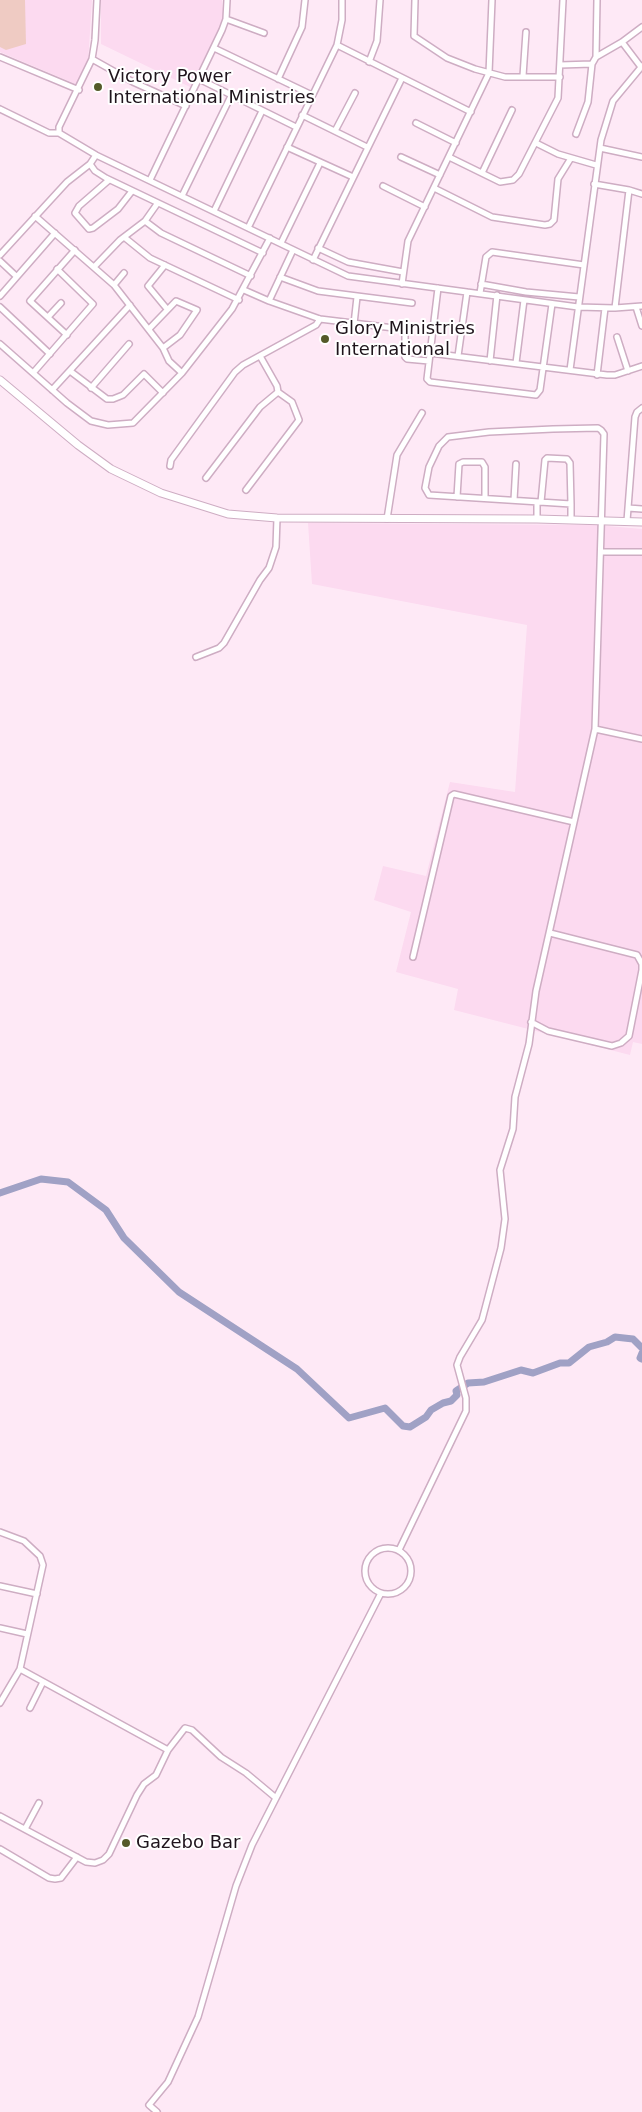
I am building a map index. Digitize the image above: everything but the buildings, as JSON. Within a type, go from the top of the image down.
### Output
[{"type":"main road","points":[[0,380],[78,445],[131,480],[161,493],[228,514],[278,518],[537,519],[642,522]]},
{"type":"street","points":[[59,133],[60,127],[92,59],[96,40],[96,0]]},
{"type":"street","points":[[150,180],[214,48],[226,19],[227,0]]},
{"type":"street","points":[[278,79],[302,28],[305,0]]},
{"type":"street","points":[[248,228],[337,45],[342,20],[342,0]]},
{"type":"street","points":[[369,62],[377,41],[380,0]]},
{"type":"street","points":[[415,0],[413,33],[416,39],[447,58],[489,73],[505,76],[560,77]]},
{"type":"street","points":[[402,284],[406,246],[489,73],[492,0]]},
{"type":"street","points":[[449,157],[500,182],[513,180],[519,174],[558,98],[562,0]]},
{"type":"street","points":[[576,134],[590,94],[592,64],[596,57],[597,0]]},
{"type":"street","points":[[226,19],[264,33]]},
{"type":"street","points":[[596,57],[622,42],[642,27]]},
{"type":"street","points":[[523,76],[526,32]]},
{"type":"street","points":[[570,370],[596,165],[605,124],[614,101],[641,67],[622,42]]},
{"type":"street","points":[[337,45],[471,112]]},
{"type":"street","points":[[214,48],[312,95]]},
{"type":"street","points":[[0,57],[79,90]]},
{"type":"street","points":[[92,59],[133,82],[186,106]]},
{"type":"street","points":[[560,65],[592,64]]},
{"type":"street","points":[[313,260],[366,147],[402,78]]},
{"type":"street","points":[[199,80],[296,127]]},
{"type":"street","points":[[335,131],[355,93]]},
{"type":"street","points":[[182,196],[231,96]]},
{"type":"street","points":[[0,109],[49,133],[59,133],[96,155],[348,276],[578,307],[639,307],[642,326]]},
{"type":"street","points":[[482,172],[512,110]]},
{"type":"street","points":[[214,211],[262,111]]},
{"type":"street","points":[[302,115],[366,147]]},
{"type":"street","points":[[416,123],[456,143]]},
{"type":"street","points":[[536,144],[571,158],[596,165]]},
{"type":"street","points":[[287,147],[352,177]]},
{"type":"street","points":[[600,148],[642,157]]},
{"type":"street","points":[[0,255],[67,182],[90,164],[96,155]]},
{"type":"street","points":[[401,157],[440,175]]},
{"type":"street","points":[[434,188],[492,217],[545,225],[550,224],[554,220],[558,179],[571,158]]},
{"type":"street","points":[[281,244],[320,163]]},
{"type":"street","points":[[90,164],[95,171],[109,180],[263,253]]},
{"type":"street","points":[[109,180],[79,206],[75,212],[89,229],[118,209],[132,191]]},
{"type":"street","points":[[594,184],[642,194]]},
{"type":"street","points":[[383,186],[425,207]]},
{"type":"street","points":[[615,308],[629,190]]},
{"type":"street","points":[[94,267],[124,237],[145,221],[157,204]]},
{"type":"street","points":[[35,216],[114,285],[150,329],[169,361],[182,372]]},
{"type":"street","points":[[145,221],[161,233],[251,276]]},
{"type":"street","points":[[0,296],[55,234]]},
{"type":"street","points":[[124,237],[144,254],[239,300]]},
{"type":"street","points":[[0,344],[52,390],[91,420],[108,425],[135,422],[182,372],[239,300],[270,238]]},
{"type":"street","points":[[318,248],[348,262],[404,272]]},
{"type":"street","points":[[67,335],[30,301],[30,298],[74,250]]},
{"type":"street","points":[[269,301],[293,250]]},
{"type":"street","points":[[480,293],[486,257],[492,252],[584,264]]},
{"type":"street","points":[[0,261],[16,276]]},
{"type":"street","points":[[165,265],[148,286],[167,309]]},
{"type":"street","points":[[33,373],[93,304],[57,269]]},
{"type":"street","points":[[114,285],[124,273]]},
{"type":"street","points":[[280,277],[318,291],[412,304]]},
{"type":"street","points":[[481,284],[526,292],[579,297]]},
{"type":"street","points":[[438,288],[427,379],[430,382],[534,395],[540,390],[552,304]]},
{"type":"street","points":[[244,290],[320,319],[402,329],[405,332],[405,357],[429,361]]},
{"type":"street","points":[[458,356],[467,292]]},
{"type":"street","points":[[490,360],[497,296]]},
{"type":"street","points":[[354,324],[357,297]]},
{"type":"street","points":[[516,363],[524,300]]},
{"type":"street","points":[[150,329],[176,301],[198,311],[180,334],[163,348]]},
{"type":"street","points":[[48,317],[61,303]]},
{"type":"street","points":[[52,390],[130,304]]},
{"type":"street","points":[[0,307],[50,354]]},
{"type":"street","points":[[597,375],[605,308]]},
{"type":"street","points":[[170,466],[171,460],[235,372],[243,365],[316,325],[320,319]]},
{"type":"street","points":[[617,337],[628,371]]},
{"type":"street","points":[[91,388],[129,344]]},
{"type":"street","points":[[430,353],[597,375],[615,375],[642,366]]},
{"type":"street","points":[[246,490],[299,420],[292,402],[278,392],[277,386],[260,356]]},
{"type":"street","points":[[70,371],[106,399],[113,399],[123,395],[144,374],[163,393]]},
{"type":"street","points":[[206,478],[260,407],[278,392]]},
{"type":"street","points":[[627,521],[635,417],[642,408]]},
{"type":"street","points":[[387,519],[397,455],[422,413]]},
{"type":"street","points":[[399,1550],[466,1411],[463,1383],[457,1366],[460,1357],[482,1320],[501,1248],[505,1219],[500,1170],[513,1129],[515,1096],[525,1062],[536,991],[595,729],[602,552],[600,520],[604,434],[598,428],[511,430],[448,437],[444,440],[428,467],[425,488],[426,492],[432,496],[571,504]]},
{"type":"street","points":[[537,519],[545,460],[547,458],[567,459],[570,463],[570,520]]},
{"type":"street","points":[[457,497],[459,464],[463,462],[482,462],[485,467],[485,498]]},
{"type":"street","points":[[514,500],[516,464]]},
{"type":"street","points":[[628,508],[642,509]]},
{"type":"street","points":[[196,657],[222,646],[269,568],[275,553],[278,518]]},
{"type":"street","points":[[602,552],[642,552]]},
{"type":"street","points":[[595,729],[642,739]]},
{"type":"street","points":[[413,957],[450,796],[454,794],[574,822]]},
{"type":"street","points":[[531,1022],[548,1031],[617,1046],[626,1040],[642,970],[642,964],[637,955],[550,933]]},
{"type":"street","points":[[0,1532],[24,1541],[42,1559],[43,1565],[20,1669],[0,1702]]},
{"type":"street","points":[[388,1547],[399,1550],[407,1557],[411,1566],[410,1577],[406,1586],[397,1592],[381,1593],[372,1588],[366,1579],[364,1569],[368,1558],[377,1550],[388,1547]]},
{"type":"street","points":[[0,1586],[37,1594]]},
{"type":"street","points":[[157,2112],[149,2105],[168,2082],[198,2017],[236,1886],[252,1845],[381,1593]]},
{"type":"street","points":[[0,1628],[27,1634]]},
{"type":"street","points":[[20,1669],[168,1750]]},
{"type":"street","points":[[30,1708],[43,1682]]},
{"type":"street","points":[[0,1816],[76,1857],[91,1863],[99,1862],[106,1858],[144,1784],[156,1775],[168,1750],[185,1728],[192,1730],[221,1757],[246,1773],[276,1798]]},
{"type":"street","points":[[25,1829],[39,1803]]},
{"type":"street","points":[[0,1849],[49,1878],[56,1879],[61,1878],[76,1857]]},
{"type":"shaded area","points":[[0,0],[92,0],[88,63],[78,85],[0,52]]},
{"type":"shaded area","points":[[0,0],[25,0],[26,44],[6,50],[0,47]]},
{"type":"shaded area","points":[[101,0],[222,0],[223,20],[190,87],[101,44]]},
{"type":"shaded area","points":[[308,523],[596,525],[642,529],[642,1044],[633,1042],[630,1055],[454,1010],[458,989],[396,972],[411,912],[374,900],[383,866],[426,876],[450,782],[515,792],[527,625],[312,584]]},
{"type":"waterway","points":[[0,1193],[41,1179],[68,1182],[106,1210],[124,1238],[179,1292],[297,1369],[349,1418],[385,1408],[403,1426],[410,1427],[426,1417],[431,1410],[451,1401],[457,1395],[456,1391],[468,1383],[484,1382],[521,1370],[533,1373],[560,1363],[569,1363],[589,1347],[607,1342],[615,1337],[633,1339],[642,1348]]},
{"type":"waterway","points":[[642,1353],[640,1358],[642,1359]]},
{"type":"place","name":"Victory Power International Ministries","points":[[98,87]]},
{"type":"place","name":"Glory Ministries International","points":[[325,339]]},
{"type":"place","name":"Gazebo Bar","points":[[126,1843]]}]
